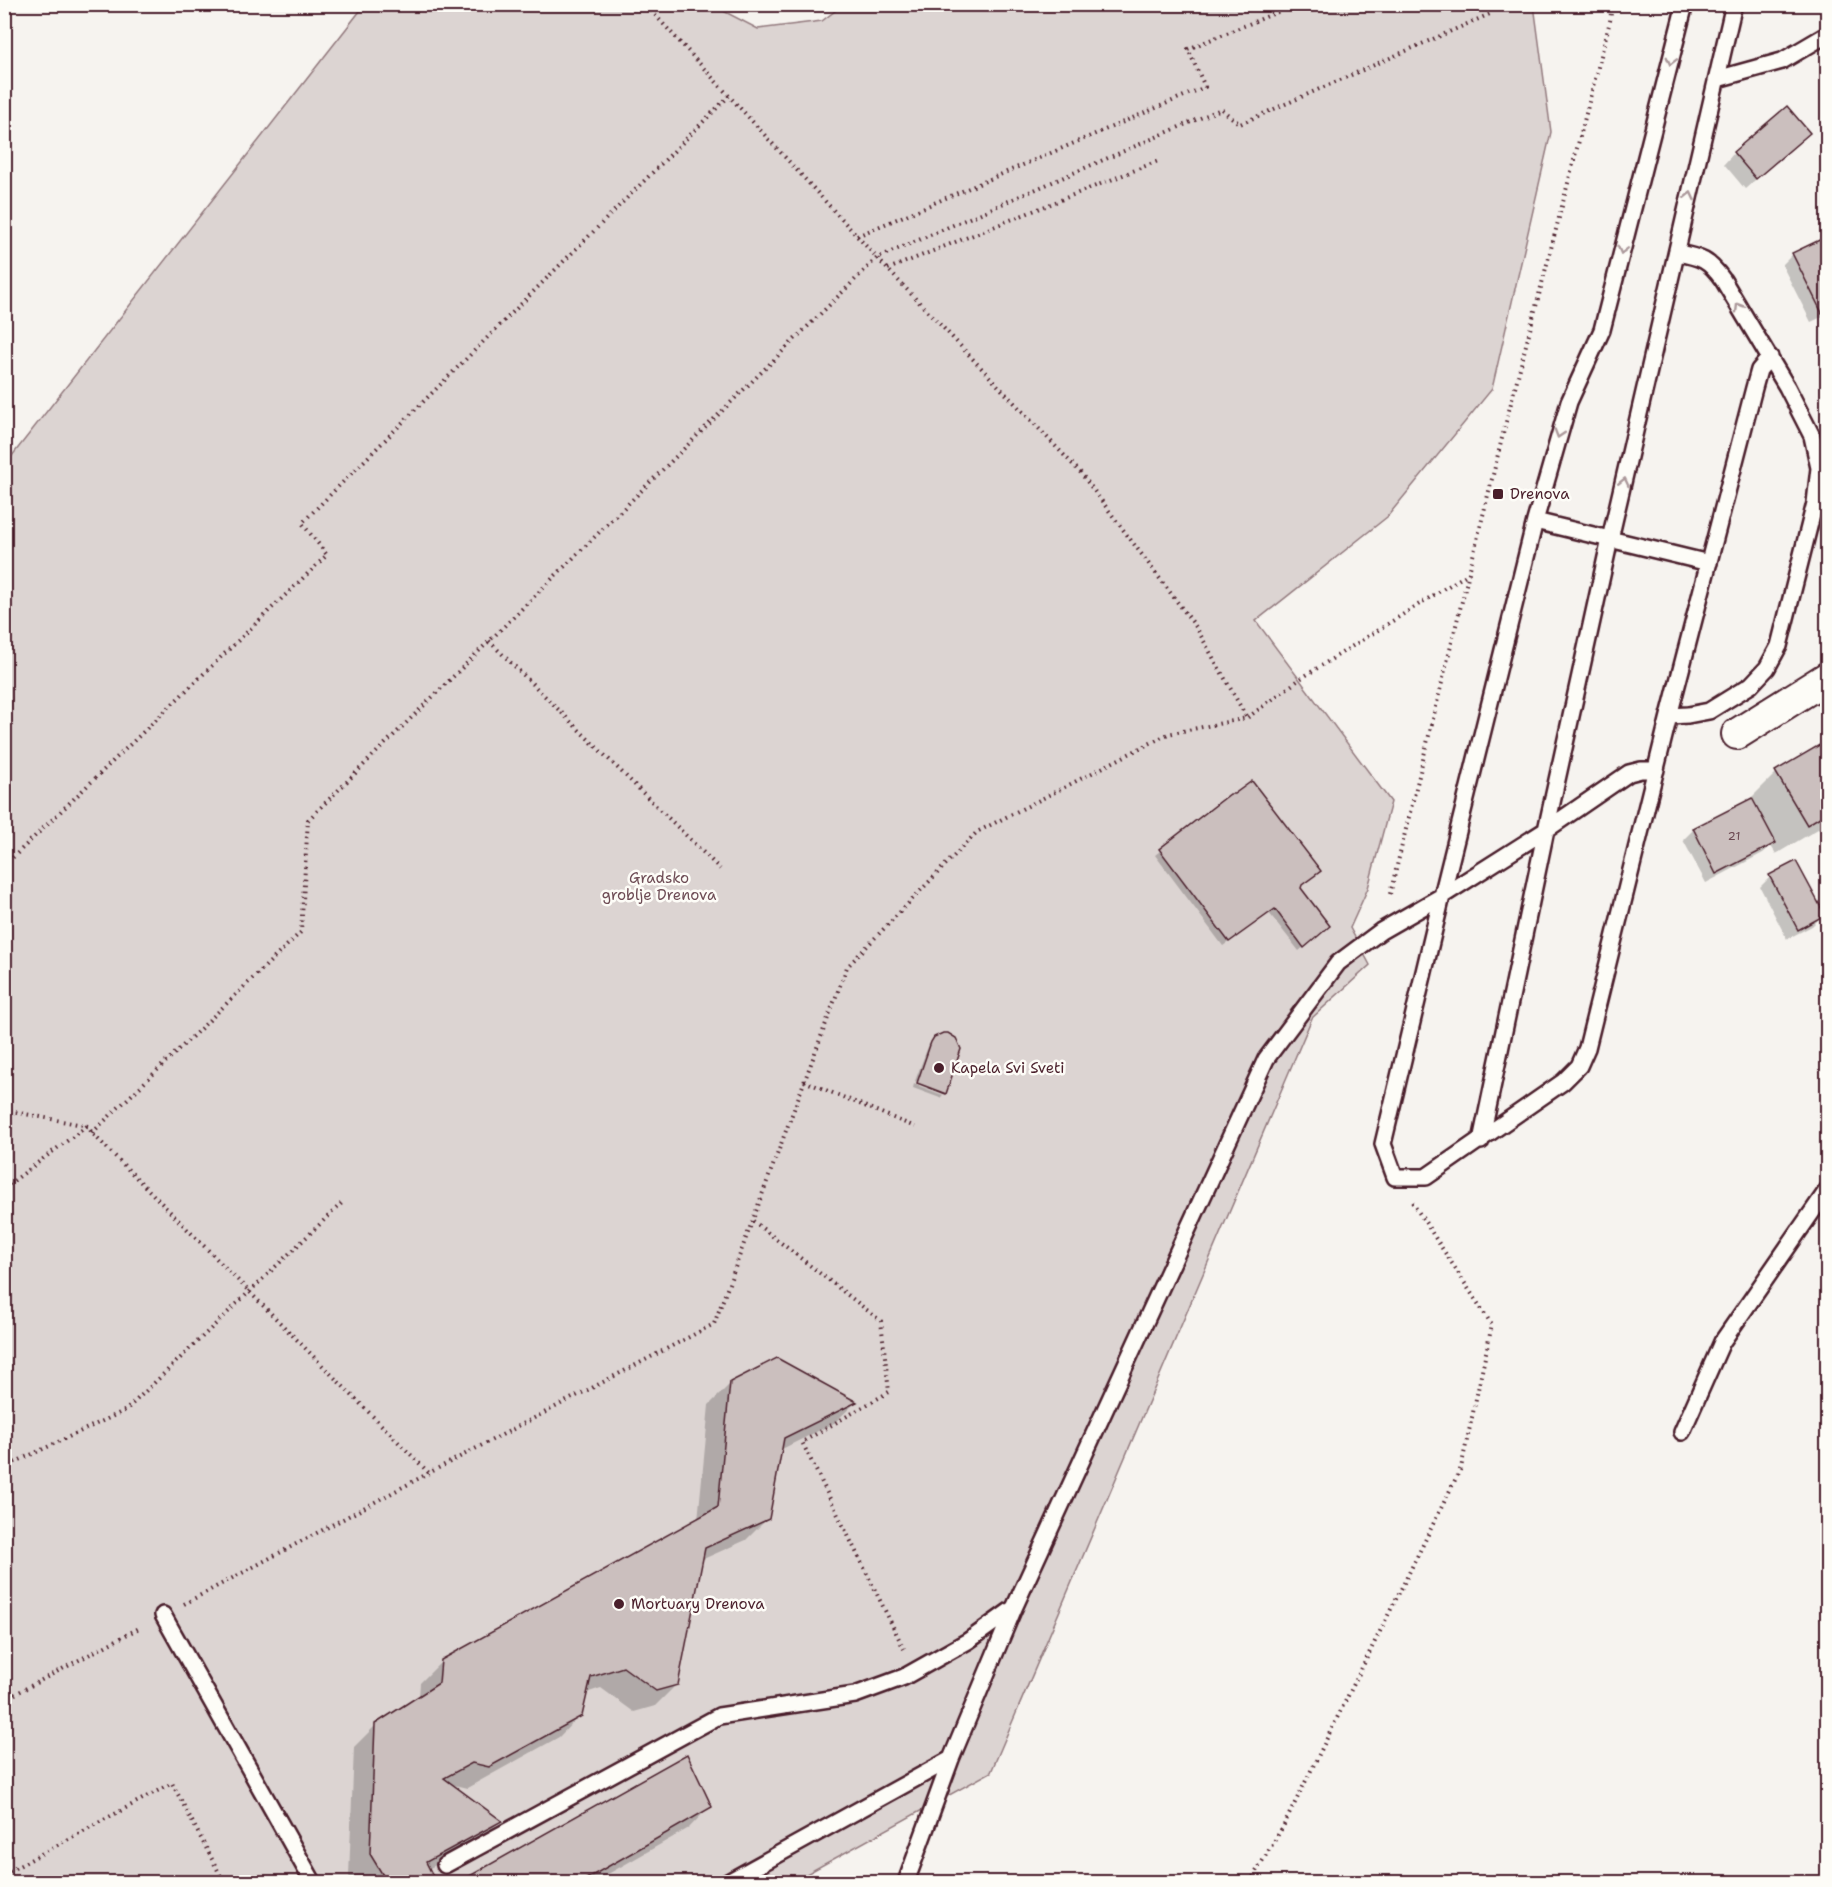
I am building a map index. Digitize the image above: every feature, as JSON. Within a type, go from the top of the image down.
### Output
[{"type":"street","points":[[1737,734],[1827,677]]},
{"type":"lane","points":[[1685,4],[1602,330],[1569,402],[1535,521],[1442,896],[1383,1144],[1395,1177],[1426,1177],[1563,1082],[1579,1066],[1587,1048],[1669,716],[1756,379],[1759,370],[1770,357]]},
{"type":"lane","points":[[1481,1141],[1610,539],[1734,4]]},
{"type":"lane","points":[[1717,79],[1782,61],[1827,34]]},
{"type":"lane","points":[[1669,716],[1709,711],[1751,685],[1767,668],[1779,646],[1815,503],[1819,468],[1812,436],[1787,387],[1713,266],[1698,256],[1677,253]]},
{"type":"lane","points":[[1535,521],[1709,563]]},
{"type":"lane","points":[[906,1882],[951,1759],[1014,1608],[1266,1059],[1338,963],[1381,931],[1442,896],[1546,830],[1629,773],[1656,770]]},
{"type":"lane","points":[[1682,1432],[1722,1342],[1827,1189]]},
{"type":"lane","points":[[445,1865],[719,1716],[855,1695],[915,1671],[968,1641],[1014,1608]]},
{"type":"lane","points":[[163,1615],[313,1882]]},
{"type":"lane","points":[[728,1882],[951,1759]]},
{"type":"path","points":[[857,236],[1205,87],[1188,49],[1297,4]]},
{"type":"path","points":[[1381,931],[1469,573],[1610,21],[1612,4]]},
{"type":"path","points":[[647,6],[877,258],[1080,472],[1196,627],[1247,718]]},
{"type":"path","points":[[92,1133],[301,932],[308,820],[877,258],[1221,109],[1240,124],[1490,14]]},
{"type":"path","points":[[4,866],[327,555],[302,523],[729,96]]},
{"type":"path","points":[[888,269],[1158,161]]},
{"type":"path","points":[[4,1700],[714,1324],[848,967],[977,832],[1168,734],[1247,718],[1300,679],[1469,573]]},
{"type":"path","points":[[489,641],[720,869]]},
{"type":"path","points":[[804,1082],[915,1126]]},
{"type":"path","points":[[4,1110],[88,1126],[92,1133],[429,1473]]},
{"type":"path","points":[[4,1188],[88,1126]]},
{"type":"path","points":[[1250,1882],[1285,1823],[1461,1468],[1489,1336],[1491,1324],[1395,1177]]},
{"type":"path","points":[[4,1464],[7,1466],[126,1410],[343,1202]]},
{"type":"path","points":[[752,1221],[881,1322],[890,1392],[802,1442],[915,1671]]},
{"type":"path","points":[[4,1874],[172,1783],[224,1882]]},
{"type":"green space","name":"Gradsko groblje Drenova","points":[[844,4],[1534,5],[1551,132],[1492,389],[1387,517],[1256,621],[1391,802],[1368,888],[1350,928],[1370,965],[1312,1018],[991,1772],[792,1882],[5,1882],[4,466],[360,11],[377,5],[712,5],[758,29],[822,21]]},
{"type":"building","points":[[1787,106],[1810,133],[1756,179],[1733,152]]},
{"type":"building","points":[[1828,236],[1828,310],[1822,313],[1792,253]]},
{"type":"building","points":[[1828,740],[1828,812],[1807,825],[1775,771]]},
{"type":"building","points":[[1252,781],[1321,871],[1301,888],[1330,926],[1304,948],[1275,909],[1229,942],[1159,849],[1230,794],[1234,794]]},
{"type":"building","points":[[1752,798],[1776,843],[1716,874],[1693,828]]},
{"type":"building","points":[[1796,861],[1825,915],[1798,930],[1769,875]]},
{"type":"building","name":"Kapela Svi Sveti","points":[[943,1033],[956,1038],[961,1049],[946,1094],[917,1083],[931,1042],[934,1037]]},
{"type":"building","name":"Mortuary Drenova","points":[[777,1358],[857,1402],[784,1438],[769,1519],[705,1548],[678,1685],[656,1691],[623,1667],[591,1677],[582,1716],[489,1767],[472,1763],[444,1778],[502,1821],[426,1862],[436,1882],[387,1882],[370,1854],[375,1724],[439,1683],[441,1660],[718,1507],[730,1382]]},
{"type":"building","points":[[687,1754],[712,1807],[581,1882],[459,1882]]},
{"type":"place","name":"Drenova","points":[[1498,494]]},
{"type":"place","name":"Kapela Svi Sveti","points":[[939,1068]]},
{"type":"place","name":"Mortuary Drenova","points":[[619,1604]]}]
